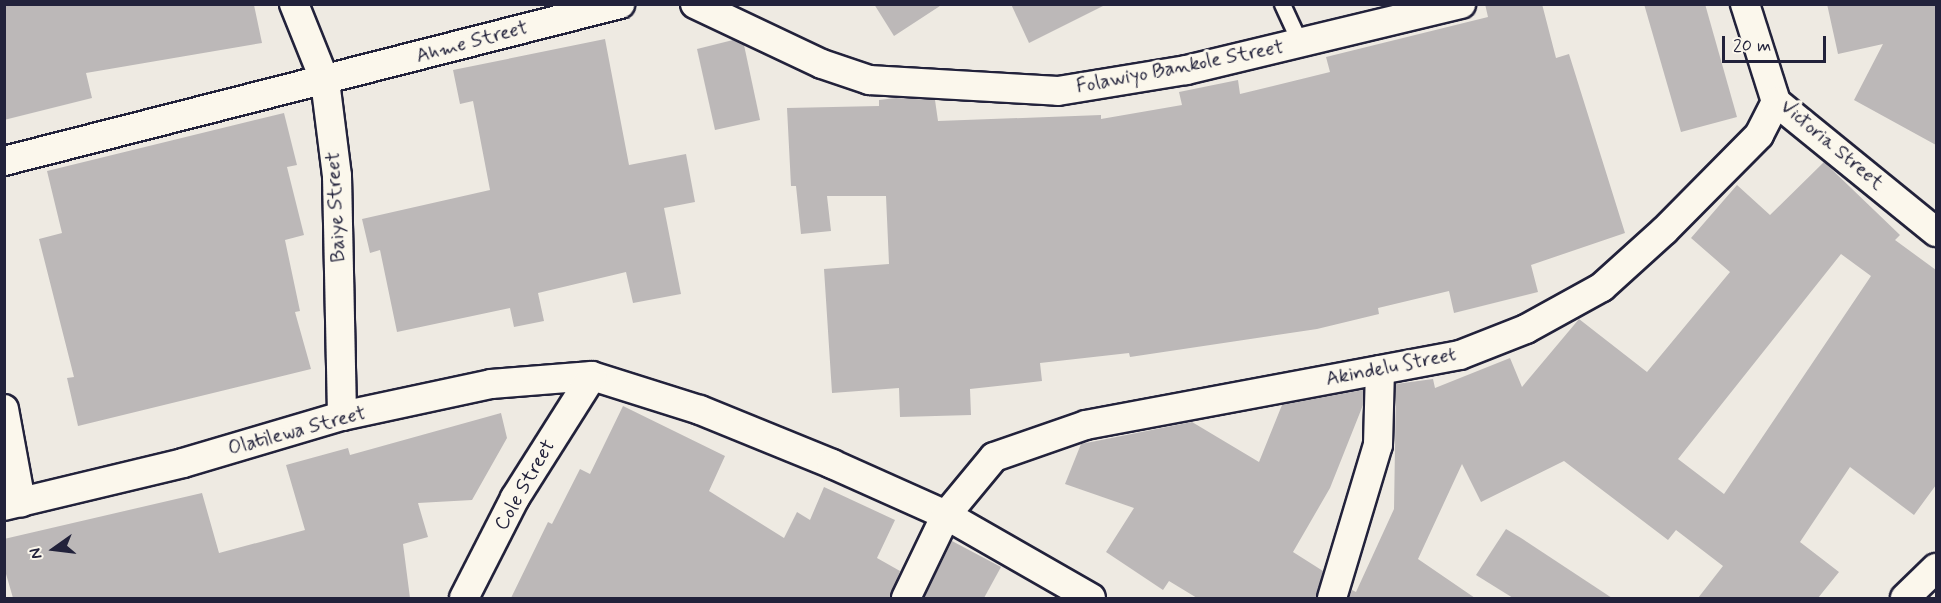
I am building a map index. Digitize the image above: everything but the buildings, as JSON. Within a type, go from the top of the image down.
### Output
[{"type":"street","name":"Baiye Street","points":[[294,4],[325,81],[338,176],[342,416]]},
{"type":"street","name":"Ahme Street","points":[[4,161],[620,4]]},
{"type":"street","name":"Folawiyo Bankole Street","points":[[695,4],[822,64],[869,80],[935,87],[1068,89],[1186,70],[1461,4]]},
{"type":"street","name":"Victoria Street","points":[[1745,4],[1776,102],[1936,232]]},
{"type":"street","name":"Akindelu Street","points":[[906,598],[946,515],[994,457],[1086,425],[1460,355],[1526,329],[1602,287],[1759,135],[1776,102]]},
{"type":"street","points":[[1332,598],[1378,445],[1380,370]]},
{"type":"street","name":"Olatilewa Street","points":[[13,504],[183,463],[342,416],[491,384],[592,376]]},
{"type":"street","points":[[592,376],[700,410],[946,515],[1091,598]]},
{"type":"street","name":"Cole Street","points":[[464,598],[514,498],[592,376]]},
{"type":"street","points":[[4,409],[13,504]]},
{"type":"street","points":[[1905,598],[1936,568]]},
{"type":"lane","points":[[1282,4],[1300,43]]}]
